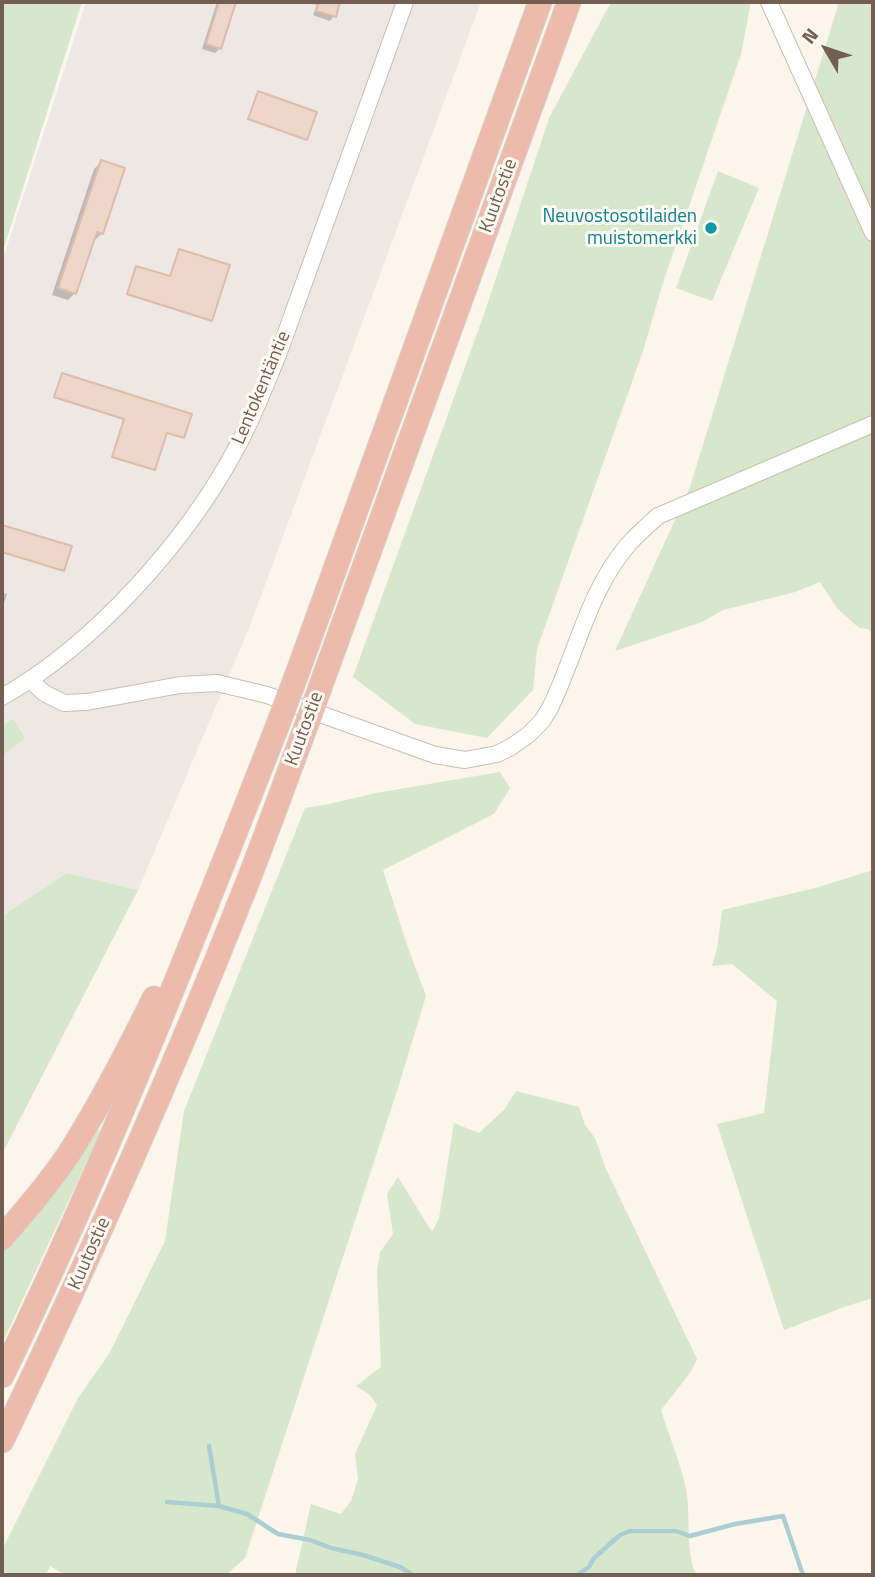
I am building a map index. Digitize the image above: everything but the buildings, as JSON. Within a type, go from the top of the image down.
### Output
[{"type":"highway","name":"Kuutostie","points":[[2,1376],[109,1143],[277,727],[540,2]]},
{"type":"highway","name":"Kuutostie","points":[[2,1441],[141,1141],[237,909],[569,2]]},
{"type":"highway","points":[[2,1238],[27,1210],[71,1150],[130,1047],[277,727]]},
{"type":"highway","points":[[2,1460],[70,1299]]},
{"type":"street","name":"Lentokentäntie","points":[[2,697],[30,680],[88,634],[121,603],[185,528],[237,447],[278,355],[405,2]]},
{"type":"street","points":[[769,2],[873,233]]},
{"type":"street","points":[[30,680],[44,694],[64,704],[180,685],[217,683],[267,695],[435,755],[465,760],[497,754],[528,736],[542,721],[558,692],[593,601],[625,548],[642,530],[659,516],[873,424]]},
{"type":"shaded area","points":[[86,2],[481,2],[249,628],[138,890],[67,873],[2,916],[2,262]]},
{"type":"green space","points":[[2,2],[82,2],[2,254]]},
{"type":"green space","points":[[611,2],[751,2],[741,54],[663,283],[643,351],[537,649],[533,690],[487,738],[415,724],[353,677],[483,317],[549,118]]},
{"type":"green space","points":[[839,2],[873,2],[873,634],[868,629],[859,628],[837,608],[820,582],[795,592],[723,610],[702,622],[615,651],[690,487]]},
{"type":"green space","points":[[718,171],[759,188],[712,301],[676,288]]},
{"type":"green space","points":[[13,719],[25,738],[2,756],[2,726]]},
{"type":"green space","points":[[500,772],[510,788],[494,814],[383,870],[426,996],[245,1558],[226,1575],[65,1575],[50,1566],[46,1575],[2,1575],[2,1550],[78,1398],[109,1354],[165,1241],[184,1111],[305,808]]},
{"type":"green space","points":[[873,870],[873,1298],[784,1330],[717,1124],[764,1113],[777,1001],[732,964],[712,966],[722,910],[815,888]]},
{"type":"green space","points":[[67,873],[138,890],[2,1154],[2,916]]},
{"type":"green space","points":[[516,1091],[579,1107],[585,1125],[595,1138],[606,1169],[697,1359],[690,1373],[661,1410],[686,1489],[690,1555],[696,1575],[295,1575],[311,1504],[341,1514],[351,1501],[358,1479],[355,1454],[377,1405],[370,1395],[356,1386],[381,1367],[377,1272],[380,1252],[393,1234],[387,1194],[398,1177],[432,1232],[439,1218],[454,1123],[479,1133],[504,1110]]},
{"type":"green space","points":[[94,1129],[101,1131],[2,1344],[2,1252],[31,1221]]},
{"type":"waterway","points":[[209,1446],[219,1506]]},
{"type":"waterway","points":[[167,1502],[219,1506],[247,1514],[278,1534],[363,1555],[400,1567],[413,1575]]},
{"type":"waterway","points":[[577,1575],[589,1567],[594,1558],[620,1535],[630,1531],[676,1531],[690,1536],[735,1524],[783,1516],[803,1575]]},
{"type":"place","name":"Neuvostosotilaiden muistomerkki","points":[[711,228]]}]
